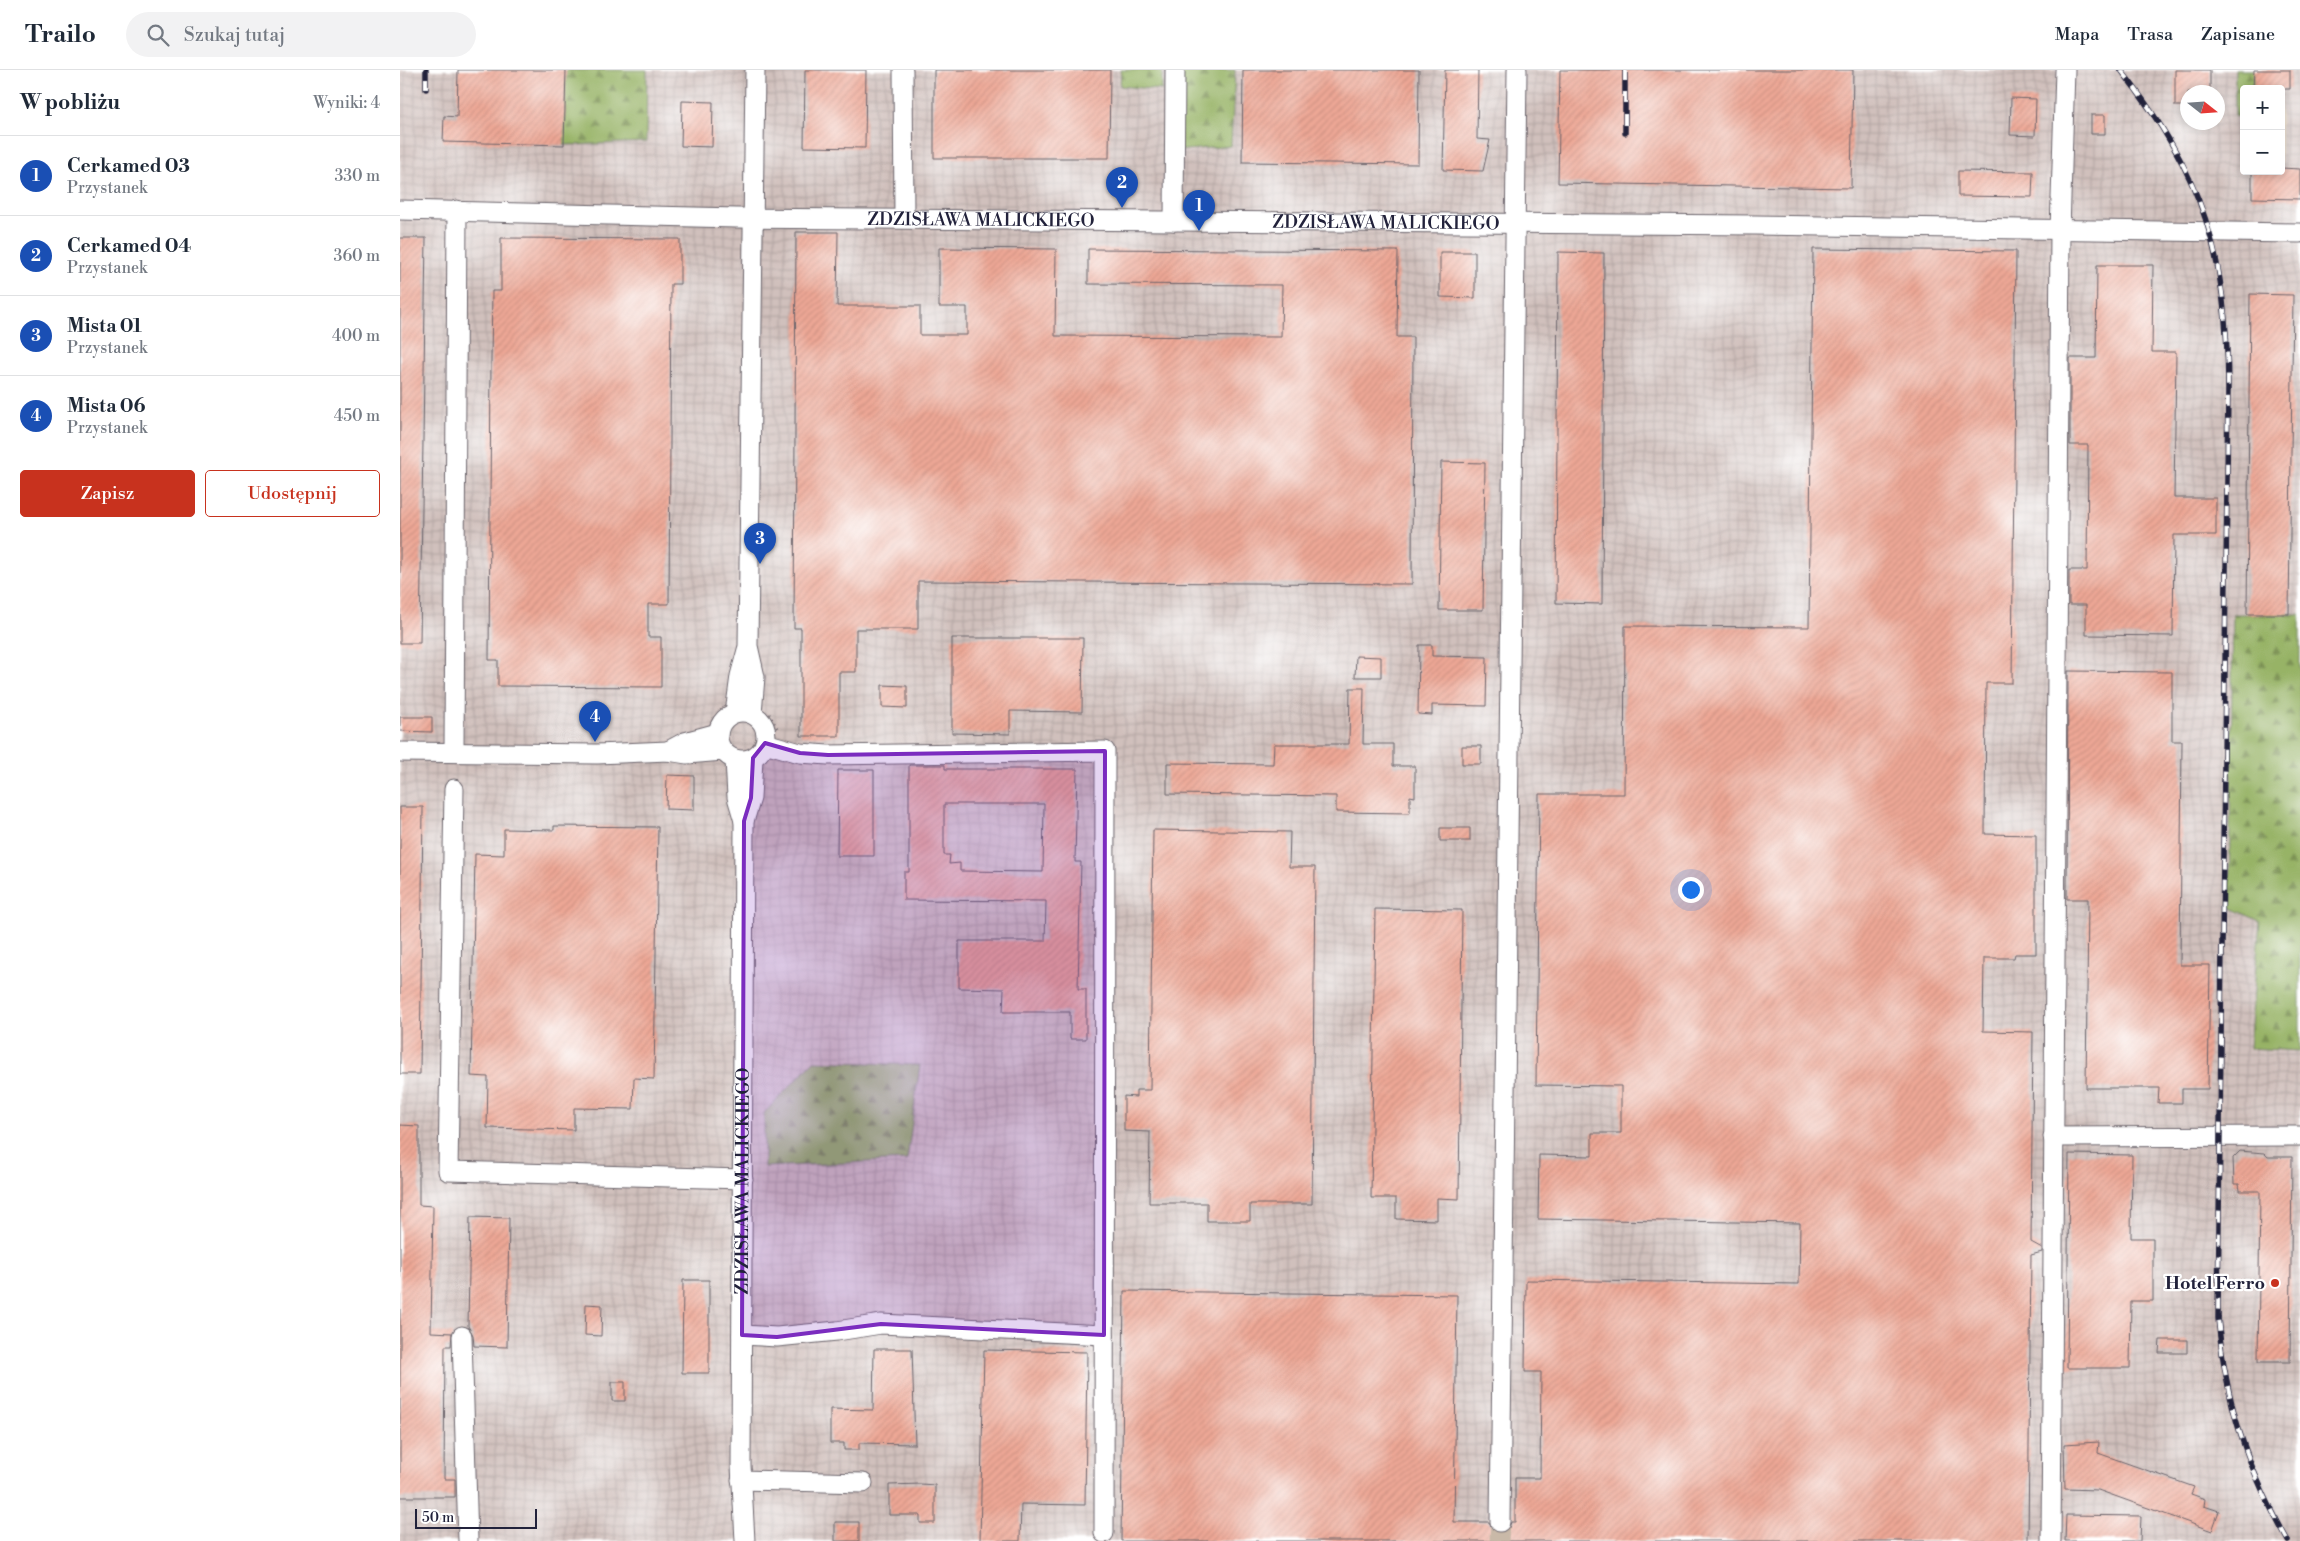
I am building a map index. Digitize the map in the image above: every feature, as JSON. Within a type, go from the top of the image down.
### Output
[{"type":"street","points":[[743,714],[740,676],[748,646],[755,70]]},
{"type":"street","points":[[903,70],[904,218]]},
{"type":"street","points":[[1174,221],[1175,70]]},
{"type":"street","name":"ZDZISŁAWA MALICKIEGO","points":[[400,210],[737,218],[753,216],[1515,225],[1517,70]]},
{"type":"street","points":[[2051,1541],[2060,230],[2065,70]]},
{"type":"street","points":[[454,743],[457,210]]},
{"type":"street","points":[[1500,1522],[1515,225],[1756,225],[2300,233]]},
{"type":"street","points":[[400,752],[454,743],[597,754],[668,752],[686,754],[732,750],[758,754],[765,743],[766,736],[762,723],[743,714],[724,721],[732,750]]},
{"type":"street","points":[[765,743],[800,753],[828,755],[1105,751],[1104,1533]]},
{"type":"street","name":"ZDZISŁAWA MALICKIEGO","points":[[732,750],[751,798],[744,821],[741,1480],[745,1541]]},
{"type":"street","points":[[454,789],[448,1171],[743,1179]]},
{"type":"street","points":[[2053,1137],[2300,1136]]},
{"type":"street","points":[[742,1335],[777,1337],[881,1324],[1104,1335]]},
{"type":"street","points":[[462,1336],[468,1541]]},
{"type":"street","points":[[741,1480],[863,1483]]},
{"type":"highlighted area","points":[[765,743],[800,753],[828,755],[1105,751],[1104,1335],[881,1324],[777,1337],[742,1335],[744,821],[751,798],[753,758]]},
{"type":"shaded area","points":[[400,70],[2300,70],[2300,1541],[400,1541]]},
{"type":"green space","points":[[566,70],[647,70],[646,142],[564,145]]},
{"type":"green space","points":[[1121,70],[1162,70],[1162,90],[1120,86]]},
{"type":"green space","points":[[1182,70],[1235,70],[1231,146],[1175,151]]},
{"type":"green space","points":[[2235,70],[2254,70],[2253,85],[2240,85],[2240,116],[2235,116]]},
{"type":"green space","points":[[2233,614],[2300,614],[2300,1051],[2249,1048],[2260,921],[2229,907]]},
{"type":"green space","points":[[814,1061],[920,1065],[907,1160],[764,1167],[764,1113]]},
{"type":"building","points":[[458,70],[566,70],[564,145],[443,142],[444,116],[457,117]]},
{"type":"building","points":[[805,70],[866,70],[865,148],[804,147]]},
{"type":"building","points":[[934,70],[1110,70],[1109,158],[934,158]]},
{"type":"building","points":[[1243,70],[1419,70],[1418,164],[1242,162]]},
{"type":"building","points":[[1445,70],[1478,70],[1477,139],[1490,140],[1483,171],[1443,170]]},
{"type":"building","points":[[1560,70],[1853,70],[1851,188],[1558,183]]},
{"type":"building","points":[[2175,70],[2210,70],[2210,85],[2180,85],[2180,106],[2175,106]]},
{"type":"building","points":[[2254,70],[2290,70],[2290,89],[2285,89],[2285,85],[2253,85]]},
{"type":"building","points":[[2011,98],[2036,99],[2035,136],[2010,135]]},
{"type":"building","points":[[682,101],[713,102],[712,147],[681,146]]},
{"type":"building","points":[[2091,115],[2105,115],[2105,134],[2091,134]]},
{"type":"building","points":[[2285,168],[2300,169],[2300,199],[2252,198],[2252,175],[2285,175]]},
{"type":"building","points":[[1958,171],[2033,172],[2032,197],[1958,196]]},
{"type":"building","points":[[796,232],[838,232],[837,306],[920,306],[920,335],[967,335],[967,307],[939,307],[939,248],[1056,249],[1055,336],[1281,337],[1282,285],[1088,284],[1088,249],[1398,251],[1397,337],[1413,337],[1412,584],[918,581],[918,629],[856,629],[856,672],[839,672],[839,736],[801,736],[801,628],[794,628]]},
{"type":"building","points":[[400,238],[426,238],[420,643],[400,643]]},
{"type":"building","points":[[501,238],[680,239],[680,284],[671,284],[669,604],[648,604],[648,637],[661,637],[661,687],[498,686],[498,660],[489,660],[491,359],[492,291],[501,291]]},
{"type":"building","points":[[1813,249],[2016,251],[2012,683],[1986,683],[1985,834],[2036,835],[2036,954],[2015,954],[2014,958],[1984,958],[1983,1031],[2033,1032],[2031,1242],[2042,1248],[2042,1252],[2031,1255],[2028,1541],[1121,1541],[1124,1291],[1457,1295],[1454,1522],[1489,1522],[1494,1531],[1500,1533],[1509,1528],[1511,1522],[1515,1522],[1515,1478],[1540,1478],[1541,1372],[1525,1372],[1526,1280],[1799,1284],[1800,1223],[1538,1219],[1539,1155],[1592,1156],[1592,1133],[1621,1133],[1621,1086],[1536,1085],[1539,794],[1624,794],[1625,626],[1809,627]]},
{"type":"building","points":[[1440,252],[1475,252],[1475,298],[1440,297]]},
{"type":"building","points":[[1558,252],[1604,253],[1602,604],[1556,603]]},
{"type":"building","points":[[2097,265],[2153,265],[2152,352],[2176,352],[2174,498],[2216,498],[2216,535],[2174,535],[2173,636],[2086,635],[2086,605],[2069,605],[2069,570],[2087,570],[2088,445],[2070,445],[2070,358],[2096,358]]},
{"type":"building","points":[[2250,294],[2293,295],[2289,614],[2247,614]]},
{"type":"building","points":[[1441,462],[1485,463],[1483,610],[1439,610]]},
{"type":"building","points":[[952,638],[1083,638],[1082,712],[1010,711],[1010,734],[952,733]]},
{"type":"building","points":[[1419,645],[1432,645],[1432,656],[1487,657],[1486,706],[1432,705],[1432,715],[1418,714]]},
{"type":"building","points":[[1356,656],[1381,657],[1381,677],[1355,677]]},
{"type":"building","points":[[2068,671],[2172,672],[2172,741],[2182,741],[2180,965],[2210,965],[2208,1089],[2182,1089],[2182,1103],[2158,1103],[2159,1088],[2086,1088],[2088,899],[2067,899]]},
{"type":"building","points":[[882,685],[907,686],[907,708],[882,707]]},
{"type":"building","points":[[1350,688],[1364,688],[1363,744],[1393,744],[1393,766],[1415,766],[1415,797],[1410,796],[1410,813],[1336,812],[1336,796],[1167,794],[1167,763],[1273,764],[1274,744],[1349,744]]},
{"type":"building","points":[[400,717],[432,717],[432,732],[400,731]]},
{"type":"building","points":[[1462,746],[1481,746],[1481,764],[1462,764]]},
{"type":"building","points":[[909,765],[945,765],[945,769],[1077,769],[1075,862],[1081,862],[1078,989],[1086,989],[1086,1039],[1070,1039],[1070,1012],[1003,1012],[1004,989],[959,988],[959,941],[1045,941],[1046,901],[904,900],[904,872],[909,872]],"holes":[[[944,804],[1044,804],[1043,872],[960,871],[960,863],[949,864],[950,855],[944,855]]]},
{"type":"building","points":[[838,770],[874,770],[874,856],[837,856]]},
{"type":"building","points":[[667,775],[694,776],[694,810],[666,809]]},
{"type":"building","points":[[400,807],[423,807],[420,1074],[400,1074]]},
{"type":"building","points":[[554,826],[658,827],[654,1079],[634,1078],[633,1109],[574,1108],[574,1130],[487,1128],[488,1077],[471,1076],[475,854],[504,855],[504,829],[554,830]]},
{"type":"building","points":[[1440,828],[1470,828],[1470,841],[1440,841]]},
{"type":"building","points":[[1153,830],[1290,832],[1289,867],[1315,867],[1312,1204],[1250,1204],[1250,1221],[1207,1221],[1207,1203],[1149,1203],[1150,1132],[1124,1131],[1124,1096],[1136,1097],[1136,1090],[1150,1090]]},
{"type":"building","points":[[1375,909],[1462,910],[1459,1199],[1437,1198],[1437,1220],[1396,1219],[1396,1198],[1371,1198]]},
{"type":"building","points":[[400,1125],[419,1126],[419,1205],[433,1206],[431,1332],[452,1333],[451,1346],[445,1346],[444,1479],[455,1479],[455,1497],[400,1497]]},
{"type":"building","name":"Hotel Ferro","points":[[2240,1151],[2264,1153],[2268,1157],[2292,1157],[2290,1362],[2258,1362],[2260,1191],[2240,1191],[2239,1184],[2234,1184],[2233,1158]]},
{"type":"building","points":[[2069,1154],[2132,1155],[2131,1238],[2153,1238],[2153,1301],[2131,1301],[2130,1368],[2067,1368]]},
{"type":"building","points":[[470,1217],[509,1218],[507,1347],[474,1346],[473,1335],[468,1326]]},
{"type":"building","points":[[683,1280],[709,1280],[709,1373],[682,1373]]},
{"type":"building","points":[[586,1304],[602,1305],[601,1336],[585,1335]]},
{"type":"building","points":[[2160,1340],[2187,1340],[2187,1353],[2159,1353]]},
{"type":"building","points":[[874,1349],[912,1349],[915,1444],[859,1443],[859,1450],[844,1450],[844,1443],[830,1443],[830,1409],[873,1410]]},
{"type":"building","points":[[984,1350],[1087,1352],[1085,1505],[1021,1504],[1020,1541],[980,1541]]},
{"type":"building","points":[[612,1382],[625,1382],[625,1401],[612,1401]]},
{"type":"building","points":[[2099,1442],[2098,1453],[2194,1487],[2191,1494],[2205,1499],[2204,1506],[2219,1511],[2212,1531],[2098,1490],[2065,1489],[2064,1444]]},
{"type":"building","points":[[889,1485],[935,1485],[935,1523],[920,1523],[920,1515],[889,1515]]},
{"type":"building","points":[[2066,1515],[2141,1516],[2140,1541],[2065,1541]]},
{"type":"building","points":[[835,1522],[859,1522],[859,1541],[835,1541]]},
{"type":"tunnel","points":[[1499,1541],[1500,1522]]},
{"type":"railway","points":[[426,70],[426,89]]},
{"type":"railway","points":[[1625,70],[1625,133]]},
{"type":"railway","points":[[2121,70],[2173,146],[2191,182],[2205,218],[2216,256],[2223,297],[2227,340],[2228,388],[2218,1318],[2226,1379],[2240,1434],[2260,1486],[2288,1541]]},
{"type":"place","name":"Cerkamed 04","points":[[1122,208]]},
{"type":"place","name":"Cerkamed 03","points":[[1199,231]]},
{"type":"place","name":"Mista 01","points":[[760,564]]},
{"type":"place","name":"Mista 06","points":[[595,742]]},
{"type":"place","name":"Hotel Ferro","points":[[2275,1283]]}]
